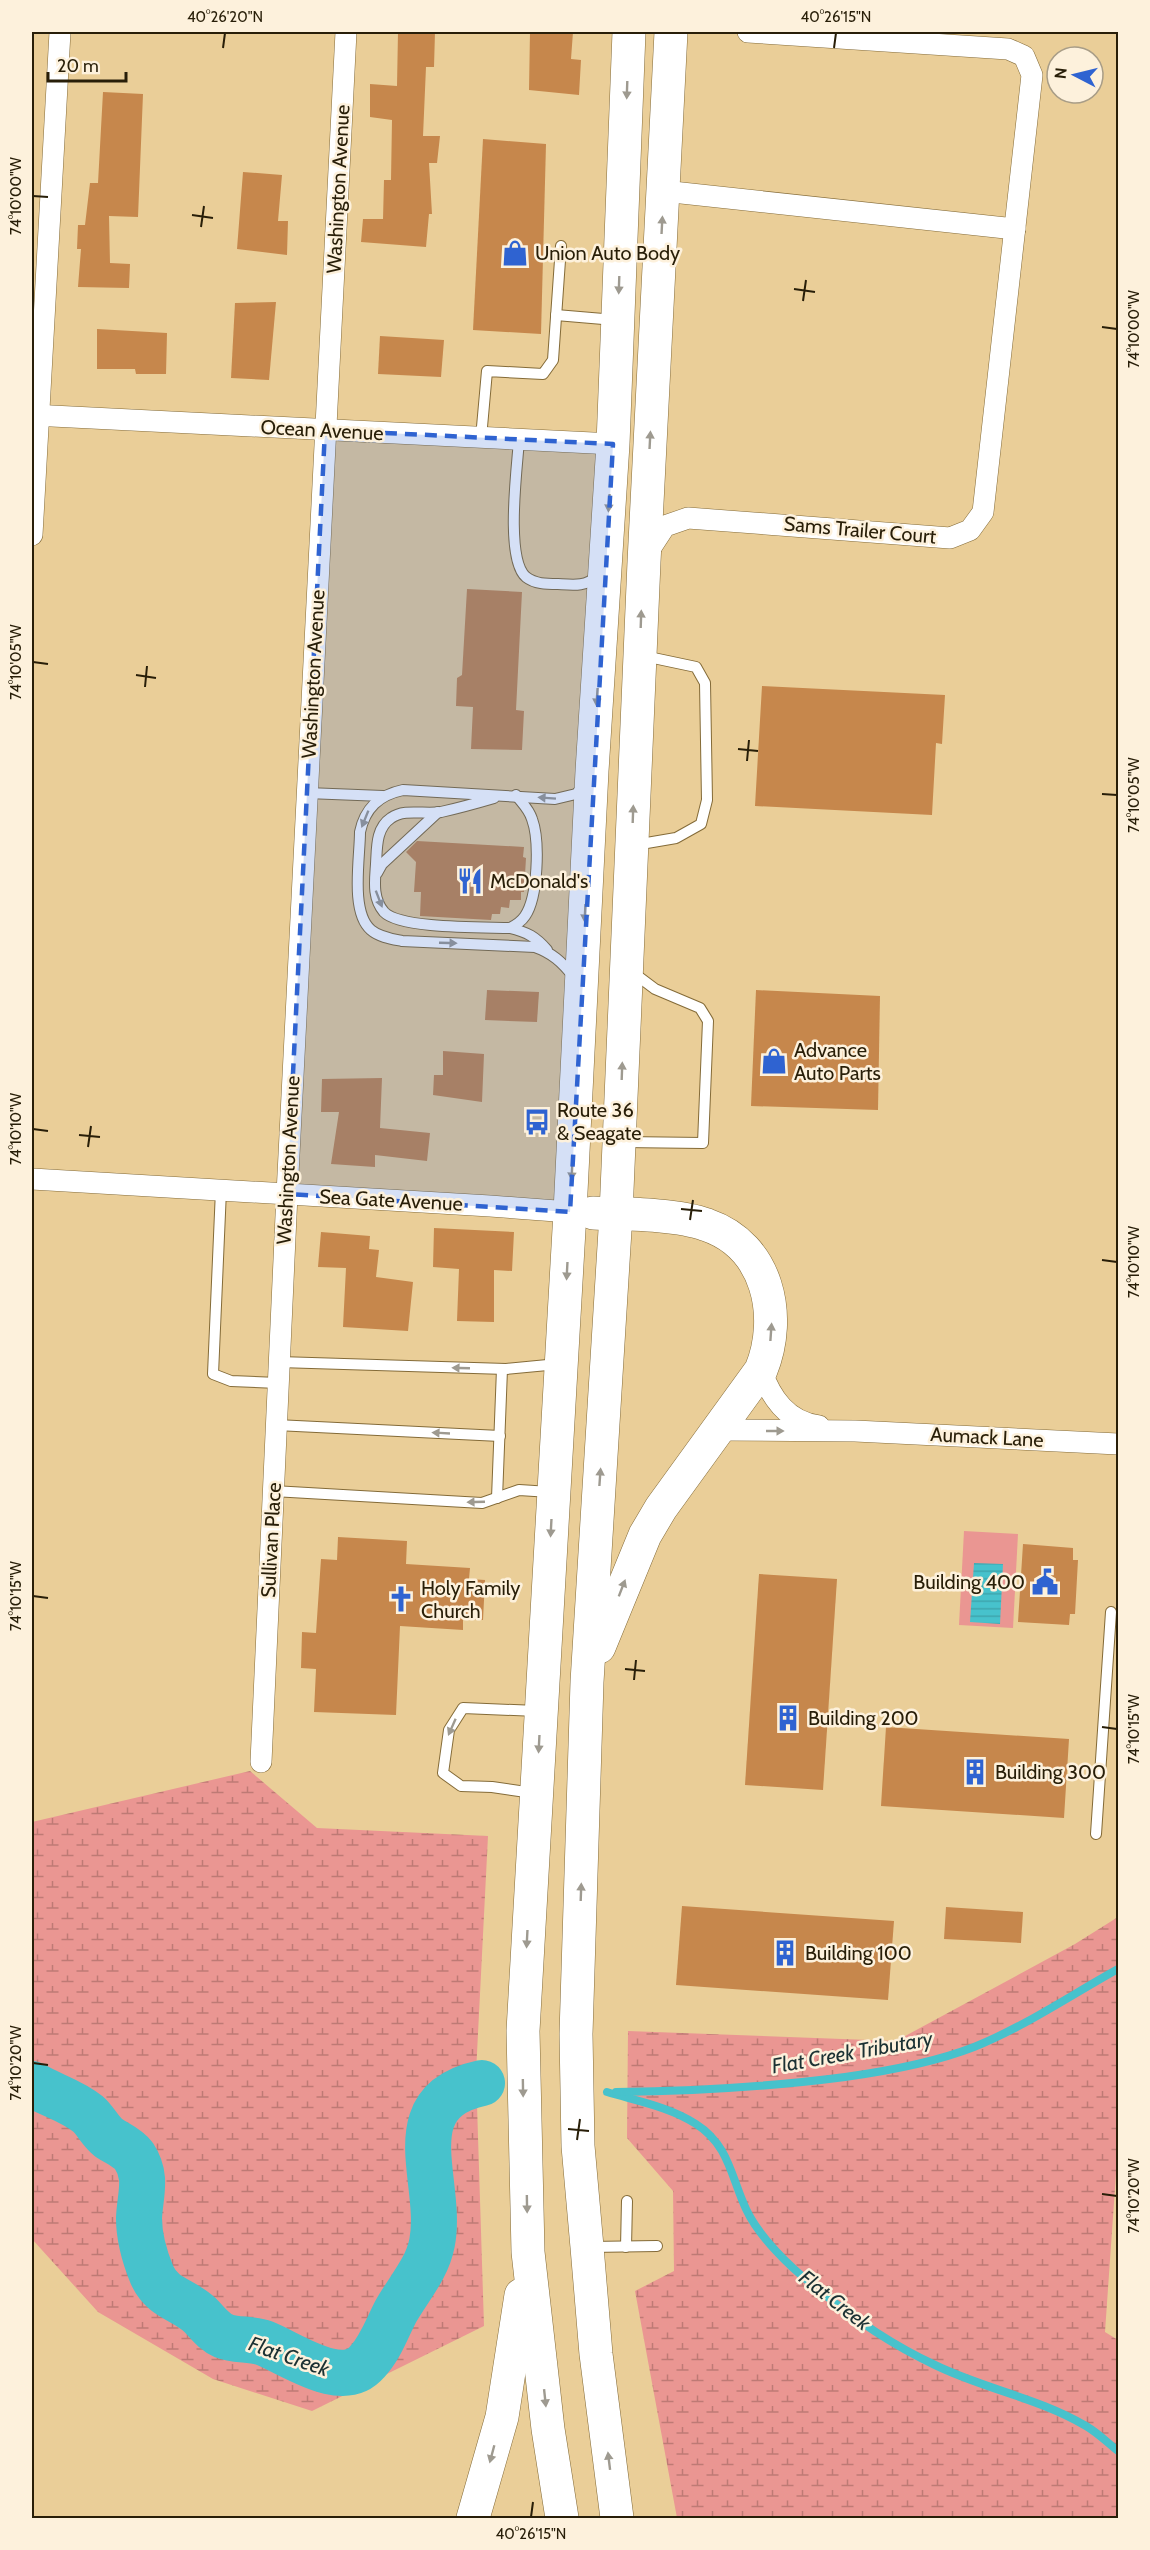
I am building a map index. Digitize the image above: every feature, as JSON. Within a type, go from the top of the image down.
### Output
[{"type":"highway","points":[[562,2518],[548,2428],[528,2252],[523,2031],[570,1212],[592,771],[613,444],[629,32]]},
{"type":"highway","points":[[617,2518],[596,2355],[586,2247],[578,2146],[576,2034],[587,1683],[616,1214],[639,656],[671,32]]},
{"type":"highway","points":[[570,1212],[692,1221],[709,1225],[730,1236],[744,1248],[761,1273],[772,1314],[768,1352],[761,1370],[661,1508],[645,1535],[604,1634],[587,1683]]},
{"type":"highway","points":[[473,2518],[501,2417],[528,2252]]},
{"type":"street","points":[[32,535],[35,416],[60,32]]},
{"type":"street","name":"Washington Avenue","points":[[281,1317],[346,32]]},
{"type":"street","name":"Sams Trailer Court","points":[[644,562],[652,542],[665,526],[688,518],[950,537],[970,530],[983,512],[1032,75],[1024,56],[1008,49],[748,32]]},
{"type":"street","points":[[663,191],[1015,228]]},
{"type":"street","name":"Ocean Avenue","points":[[35,416],[613,444]]},
{"type":"street","name":"Sea Gate Avenue","points":[[32,1179],[570,1212]]},
{"type":"street","name":"Sullivan Place","points":[[261,1762],[281,1317]]},
{"type":"street","name":"Aumack Lane","points":[[761,1370],[775,1401],[792,1416],[813,1425],[855,1431]]},
{"type":"street","name":"Aumack Lane","points":[[717,1430],[855,1431],[1119,1444]]},
{"type":"lane","points":[[481,438],[487,371],[543,374],[553,360],[561,246]]},
{"type":"lane","points":[[556,315],[617,320]]},
{"type":"lane","points":[[519,440],[513,544],[517,562],[524,575],[534,582],[578,585],[590,583],[606,560]]},
{"type":"lane","points":[[632,846],[676,838],[701,824],[707,800],[705,683],[696,667],[639,656]]},
{"type":"lane","points":[[307,793],[383,796],[404,790],[555,799],[567,798],[576,794],[592,771]]},
{"type":"lane","points":[[511,795],[438,812],[401,814],[387,821],[379,834],[375,877],[376,898],[385,912],[397,920],[525,931],[536,937],[564,964],[581,987]]},
{"type":"lane","points":[[510,928],[523,919],[529,908],[534,886],[536,857],[536,840],[531,816],[511,795]]},
{"type":"lane","points":[[383,796],[365,814],[360,832],[358,901],[362,918],[371,930],[386,938],[402,941],[535,947],[549,952]]},
{"type":"lane","points":[[375,877],[382,864],[438,812]]},
{"type":"lane","points":[[619,1142],[703,1143],[708,1021],[700,1008],[655,989],[627,967]]},
{"type":"lane","points":[[221,1190],[213,1374],[231,1381],[278,1383]]},
{"type":"lane","points":[[279,1362],[502,1369],[561,1364]]},
{"type":"lane","points":[[497,1498],[502,1369]]},
{"type":"lane","points":[[276,1425],[500,1436]]},
{"type":"lane","points":[[273,1491],[482,1503],[519,1490],[553,1492]]},
{"type":"lane","points":[[1096,1834],[1111,1612]]},
{"type":"lane","points":[[536,1793],[492,1787],[461,1786],[443,1773],[449,1730],[463,1708],[541,1712]]},
{"type":"lane","points":[[626,2247],[627,2201]]},
{"type":"lane","points":[[586,2247],[657,2246]]},
{"type":"highlighted area","points":[[325,430],[613,444],[570,1212],[287,1194]]},
{"type":"green space","points":[[964,1531],[1018,1534],[1013,1628],[959,1625]]},
{"type":"green space","points":[[250,1771],[317,1828],[488,1836],[476,2073],[484,2326],[312,2411],[213,2379],[98,2312],[32,2239],[32,1822]]},
{"type":"green space","points":[[1118,1917],[1118,2145],[1105,2332],[1118,2340],[1118,2518],[677,2518],[635,2291],[674,2271],[673,2191],[627,2138],[628,2031],[896,2041],[1075,1944]]},
{"type":"water","points":[[974,1563],[1003,1564],[1000,1624],[970,1622]]},
{"type":"building","points":[[398,32],[435,32],[434,67],[426,67],[423,136],[440,136],[437,163],[429,163],[432,214],[429,214],[426,247],[361,242],[363,219],[383,219],[384,180],[391,180],[392,120],[370,117],[370,84],[397,86]]},
{"type":"building","points":[[530,32],[573,32],[571,59],[581,60],[579,95],[529,90]]},
{"type":"building","points":[[103,92],[143,94],[138,217],[109,216],[110,263],[130,264],[129,288],[78,287],[81,249],[77,249],[78,225],[85,225],[90,183],[98,183]]},
{"type":"building","points":[[483,139],[546,144],[541,334],[473,330]]},
{"type":"building","points":[[243,172],[282,175],[278,221],[288,221],[287,255],[237,249]]},
{"type":"building","points":[[276,302],[269,380],[231,378],[235,303]]},
{"type":"building","points":[[97,329],[167,333],[166,374],[136,374],[135,369],[97,369]]},
{"type":"building","points":[[380,336],[444,340],[441,377],[378,374]]},
{"type":"building","points":[[467,589],[522,592],[516,710],[524,711],[522,750],[471,749],[473,707],[456,706],[457,678],[462,675]]},
{"type":"building","points":[[762,686],[945,695],[942,744],[936,743],[932,815],[755,806]]},
{"type":"building","name":"McDonald's","points":[[417,841],[524,847],[523,857],[526,858],[524,892],[521,892],[521,900],[510,900],[509,908],[501,907],[500,914],[492,914],[491,920],[420,916],[421,892],[414,892],[416,862],[406,852]]},
{"type":"building","points":[[487,990],[539,992],[537,1022],[485,1020]]},
{"type":"building","points":[[756,990],[880,996],[878,1110],[751,1106]]},
{"type":"building","points":[[443,1051],[484,1054],[482,1102],[433,1095],[434,1075],[443,1075]]},
{"type":"building","points":[[382,1078],[380,1128],[430,1133],[427,1161],[375,1155],[375,1167],[331,1164],[339,1112],[321,1112],[322,1079]]},
{"type":"building","points":[[434,1228],[514,1232],[512,1271],[494,1270],[494,1322],[457,1321],[459,1269],[433,1267]]},
{"type":"building","points":[[321,1232],[370,1236],[369,1249],[379,1250],[376,1277],[413,1282],[408,1331],[343,1327],[346,1268],[318,1267]]},
{"type":"building","name":"Holy Family Church","points":[[338,1537],[407,1541],[406,1564],[470,1568],[469,1579],[485,1580],[483,1620],[463,1619],[463,1630],[400,1626],[396,1715],[314,1712],[316,1669],[301,1668],[302,1632],[316,1633],[321,1559],[337,1560]]},
{"type":"building","name":"Building 400","points":[[1023,1544],[1073,1548],[1073,1560],[1078,1560],[1075,1614],[1070,1614],[1069,1625],[1018,1622]]},
{"type":"building","name":"Building 200","points":[[759,1574],[837,1579],[823,1790],[745,1785]]},
{"type":"building","name":"Building 300","points":[[886,1727],[1069,1739],[1064,1818],[881,1806]]},
{"type":"building","name":"Building 100","points":[[682,1906],[894,1921],[888,2000],[676,1985]]},
{"type":"building","points":[[946,1907],[1023,1912],[1021,1943],[944,1939]]},
{"type":"waterway","name":"Flat Creek Tributary","points":[[616,2092],[788,2083],[861,2075],[927,2062],[993,2039],[1118,1969]]},
{"type":"waterway","name":"Flat Creek","points":[[32,2084],[81,2109],[109,2138],[134,2156],[142,2179],[139,2218],[141,2239],[152,2275],[162,2289],[194,2310],[224,2336],[259,2341],[317,2368],[344,2373],[357,2370],[372,2356],[430,2252],[434,2219],[428,2147],[430,2126],[438,2107],[455,2093],[482,2083]]},
{"type":"waterway","name":"Flat Creek","points":[[607,2092],[675,2113],[707,2132],[728,2162],[746,2209],[767,2241],[785,2261],[857,2319],[903,2349],[935,2365],[1068,2416],[1099,2435],[1118,2451]]},
{"type":"place","name":"Union Auto Body","points":[[515,253]]},
{"type":"place","name":"McDonald's","points":[[470,881]]},
{"type":"place","name":"Advance Auto Parts","points":[[774,1061]]},
{"type":"place","name":"Route 36 & Seagate","points":[[537,1122]]},
{"type":"place","name":"Building 400","points":[[1045,1582]]},
{"type":"place","name":"Holy Family Church","points":[[401,1599]]},
{"type":"place","name":"Building 200","points":[[788,1718]]},
{"type":"place","name":"Building 300","points":[[975,1772]]},
{"type":"place","name":"Building 100","points":[[785,1953]]}]
